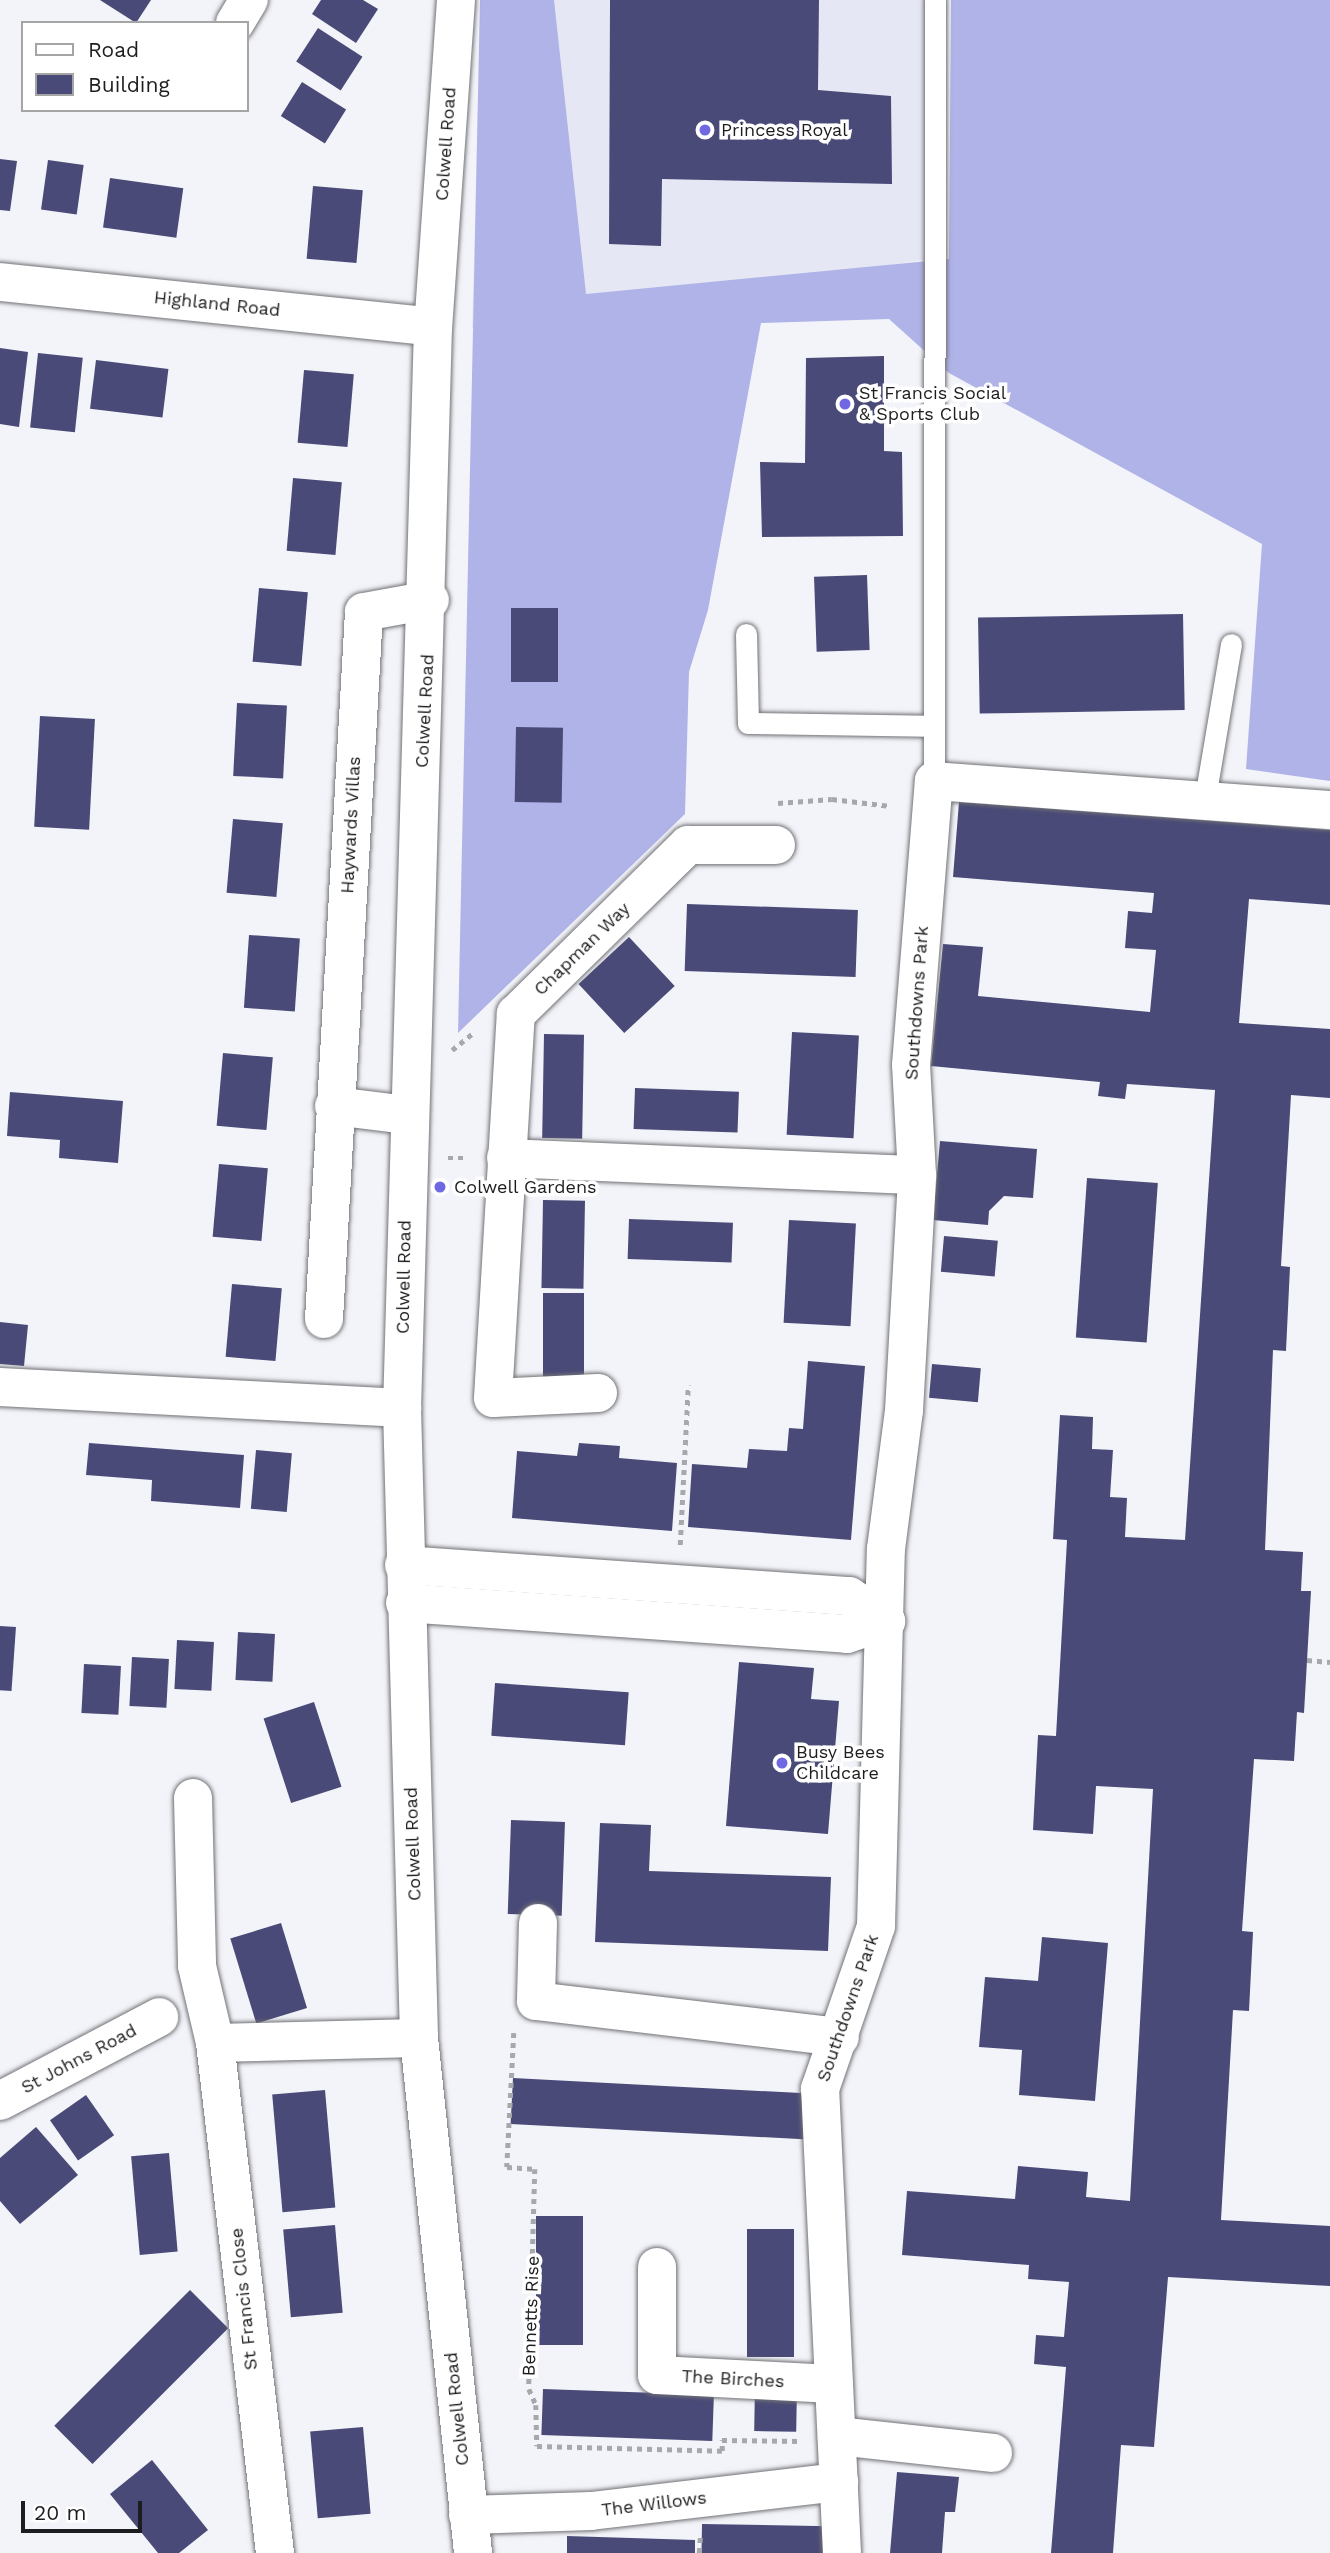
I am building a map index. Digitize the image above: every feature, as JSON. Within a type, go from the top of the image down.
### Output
[{"type":"street","points":[[236,21],[248,0]]},
{"type":"street","name":"Colwell Road","points":[[456,0],[433,327],[430,600],[407,1115],[402,1408],[405,1603],[419,2038],[472,2553]]},
{"type":"street","name":"Highland Road","points":[[0,282],[433,327]]},
{"type":"street","name":"Haywards Villas","points":[[324,1320],[364,612],[430,600]]},
{"type":"street","points":[[934,781],[1330,810]]},
{"type":"street","name":"Southdowns Park","points":[[842,2553],[820,2089],[876,1926],[886,1549],[904,1411],[918,1175],[911,1065],[934,781]]},
{"type":"street","name":"Chapman Way","points":[[598,1393],[492,1398],[516,1013],[688,845],[776,845]]},
{"type":"street","points":[[334,1106],[407,1115]]},
{"type":"street","points":[[506,1158],[918,1175]]},
{"type":"street","points":[[0,1387],[402,1408]]},
{"type":"street","points":[[404,1565],[849,1596],[886,1621]]},
{"type":"street","points":[[405,1603],[847,1634],[886,1621]]},
{"type":"street","name":"St Francis Close","points":[[193,1798],[197,1966],[215,2043],[275,2553]]},
{"type":"street","points":[[538,1923],[536,2001],[840,2037]]},
{"type":"street","name":"St Johns Road","points":[[0,2101],[159,2017]]},
{"type":"street","points":[[215,2043],[419,2038]]},
{"type":"street","name":"The Birches","points":[[657,2267],[657,2375],[834,2384]]},
{"type":"street","points":[[837,2439],[993,2453]]},
{"type":"street","name":"The Willows","points":[[468,2515],[592,2511],[839,2482]]},
{"type":"lane","points":[[934,781],[935,0]]},
{"type":"lane","points":[[746,634],[748,723],[933,726]]},
{"type":"lane","points":[[1205,799],[1231,644]]},
{"type":"path","points":[[406,1157],[506,1158]]},
{"type":"path","points":[[677,1584],[688,1385]]},
{"type":"path","points":[[1307,1660],[1330,1662]]},
{"type":"path","name":"Bennetts Rise","points":[[536,2001],[516,2004],[507,2167],[535,2169],[529,2389],[536,2405],[537,2446],[722,2451],[722,2440],[837,2439]]},
{"type":"shaded area","points":[[480,0],[554,0],[586,294],[949,259],[951,0],[1330,0],[1330,781],[1246,769],[1262,544],[949,373],[889,319],[761,323],[708,610],[689,672],[685,814],[458,1033]]},
{"type":"shaded area","name":"Princess Royal","points":[[481,0],[935,0],[930,259],[472,328]]},
{"type":"building","points":[[100,0],[151,0],[137,21],[133,21]]},
{"type":"building","points":[[321,0],[363,0],[378,9],[356,43],[312,14]]},
{"type":"building","points":[[610,0],[819,0],[818,90],[891,96],[892,184],[662,179],[661,246],[609,244]]},
{"type":"building","points":[[318,28],[362,57],[341,90],[296,62]]},
{"type":"building","points":[[302,82],[346,110],[325,143],[281,116]]},
{"type":"building","points":[[0,159],[17,161],[10,211],[0,210]]},
{"type":"building","points":[[48,160],[84,165],[77,215],[41,210]]},
{"type":"building","points":[[110,178],[183,188],[176,238],[103,228]]},
{"type":"building","points":[[313,186],[363,190],[356,263],[307,259]]},
{"type":"building","points":[[0,348],[28,352],[19,427],[0,424]]},
{"type":"building","points":[[38,353],[83,358],[75,432],[30,428]]},
{"type":"building","name":"St Francis Social & Sports Club","points":[[884,356],[884,451],[902,452],[903,536],[762,537],[760,462],[805,463],[806,358]]},
{"type":"building","points":[[96,360],[168,369],[162,418],[90,409]]},
{"type":"building","points":[[304,370],[354,374],[347,447],[298,443]]},
{"type":"building","points":[[293,478],[342,482],[335,555],[287,551]]},
{"type":"building","points":[[867,575],[870,650],[817,652],[814,577]]},
{"type":"building","points":[[259,588],[308,592],[301,666],[253,662]]},
{"type":"building","points":[[511,608],[558,608],[558,682],[511,682]]},
{"type":"building","points":[[1183,614],[1185,710],[980,714],[978,618]]},
{"type":"building","points":[[237,703],[287,706],[283,779],[233,776]]},
{"type":"building","points":[[40,716],[95,719],[89,830],[34,827]]},
{"type":"building","points":[[516,727],[563,728],[562,803],[515,802]]},
{"type":"building","points":[[959,802],[1330,830],[1330,905],[1249,899],[1239,1023],[1330,1029],[1330,1098],[1291,1095],[1281,1266],[1290,1267],[1286,1351],[1273,1350],[1265,1550],[1303,1552],[1301,1591],[1311,1591],[1304,1713],[1297,1712],[1294,1761],[1254,1759],[1242,1931],[1253,1932],[1249,2011],[1233,2010],[1221,2220],[1330,2226],[1330,2286],[1168,2277],[1154,2447],[1121,2445],[1113,2553],[1051,2553],[1066,2367],[1034,2364],[1036,2335],[1064,2337],[1069,2282],[1028,2279],[1029,2265],[902,2255],[907,2191],[1015,2199],[1018,2166],[1088,2172],[1086,2197],[1130,2201],[1153,1789],[1096,1786],[1093,1834],[1033,1830],[1038,1735],[1056,1736],[1067,1540],[1053,1539],[1060,1415],[1093,1417],[1092,1449],[1113,1450],[1110,1497],[1127,1498],[1125,1537],[1185,1540],[1215,1090],[1127,1084],[1125,1099],[1098,1096],[1100,1082],[931,1066],[943,944],[983,947],[978,996],[1150,1012],[1156,950],[1125,948],[1128,911],[1152,913],[1154,893],[953,877]]},
{"type":"building","points":[[233,819],[283,823],[276,897],[227,893]]},
{"type":"building","points":[[687,904],[858,910],[856,977],[685,971]]},
{"type":"building","points":[[249,935],[300,939],[295,1011],[244,1008]]},
{"type":"building","points":[[629,937],[675,986],[624,1033],[579,984]]},
{"type":"building","points":[[792,1032],[859,1036],[854,1138],[787,1135]]},
{"type":"building","points":[[544,1034],[584,1035],[582,1139],[542,1138]]},
{"type":"building","points":[[223,1053],[273,1057],[266,1130],[217,1126]]},
{"type":"building","points":[[635,1088],[739,1092],[738,1133],[634,1129]]},
{"type":"building","points":[[10,1092],[123,1101],[118,1163],[59,1158],[60,1140],[7,1136]]},
{"type":"building","points":[[940,1141],[1037,1149],[1033,1198],[1004,1196],[989,1211],[988,1225],[933,1220]]},
{"type":"building","points":[[219,1164],[268,1168],[261,1241],[213,1237]]},
{"type":"building","points":[[1087,1178],[1158,1183],[1147,1343],[1076,1338]]},
{"type":"building","points":[[543,1200],[585,1201],[583,1289],[541,1288]]},
{"type":"building","points":[[629,1219],[733,1223],[732,1263],[628,1259]]},
{"type":"building","points":[[789,1220],[856,1224],[851,1326],[784,1323]]},
{"type":"building","points":[[944,1236],[998,1241],[995,1277],[941,1272]]},
{"type":"building","points":[[232,1284],[282,1288],[275,1361],[226,1357]]},
{"type":"building","points":[[543,1293],[584,1293],[584,1381],[543,1381]]},
{"type":"building","points":[[0,1322],[28,1325],[24,1366],[0,1364]]},
{"type":"building","points":[[808,1361],[865,1366],[851,1540],[688,1527],[692,1464],[747,1468],[749,1449],[787,1451],[789,1428],[803,1429]]},
{"type":"building","points":[[932,1364],[981,1368],[978,1402],[929,1398]]},
{"type":"building","points":[[89,1443],[244,1455],[240,1508],[151,1501],[152,1480],[86,1475]]},
{"type":"building","points":[[579,1443],[620,1446],[619,1458],[677,1463],[672,1531],[512,1518],[517,1451],[577,1456]]},
{"type":"building","points":[[256,1450],[292,1453],[287,1512],[251,1509]]},
{"type":"building","points":[[0,1626],[16,1627],[11,1691],[0,1690]]},
{"type":"building","points":[[238,1632],[275,1634],[272,1682],[235,1680]]},
{"type":"building","points":[[177,1640],[214,1642],[211,1691],[174,1689]]},
{"type":"building","points":[[132,1657],[169,1659],[166,1708],[129,1706]]},
{"type":"building","name":"Busy Bees Childcare","points":[[739,1662],[814,1668],[811,1699],[839,1701],[828,1834],[726,1826]]},
{"type":"building","points":[[84,1664],[121,1666],[118,1715],[81,1713]]},
{"type":"building","points":[[495,1683],[629,1692],[625,1745],[491,1736]]},
{"type":"building","points":[[314,1702],[342,1787],[291,1803],[264,1718]]},
{"type":"building","points":[[511,1820],[565,1822],[562,1916],[508,1914]]},
{"type":"building","points":[[600,1823],[651,1825],[649,1871],[831,1877],[828,1951],[595,1942]]},
{"type":"building","points":[[281,1923],[307,2008],[256,2024],[230,1938]]},
{"type":"building","points":[[1042,1937],[1108,1943],[1095,2101],[1019,2095],[1022,2050],[979,2047],[985,1977],[1038,1981]]},
{"type":"building","points":[[513,2078],[811,2094],[808,2140],[511,2124]]},
{"type":"building","points":[[325,2090],[335,2208],[282,2212],[272,2095]]},
{"type":"building","points":[[86,2095],[114,2135],[78,2160],[50,2120]]},
{"type":"building","points":[[36,2127],[78,2175],[20,2224],[0,2201],[0,2158]]},
{"type":"building","points":[[169,2153],[178,2252],[140,2255],[131,2156]]},
{"type":"building","points":[[536,2216],[583,2216],[583,2345],[536,2345]]},
{"type":"building","points":[[335,2225],[343,2313],[291,2317],[283,2230]]},
{"type":"building","points":[[747,2229],[794,2229],[794,2357],[747,2357]]},
{"type":"building","points":[[190,2290],[228,2328],[92,2464],[54,2426]]},
{"type":"building","points":[[755,2385],[797,2386],[796,2432],[754,2431]]},
{"type":"building","points":[[543,2389],[714,2395],[712,2441],[541,2435]]},
{"type":"building","points":[[363,2427],[371,2514],[318,2518],[310,2432]]},
{"type":"building","points":[[152,2460],[208,2530],[179,2553],[158,2553],[110,2494]]},
{"type":"building","points":[[897,2472],[959,2477],[955,2512],[945,2512],[942,2553],[890,2553]]},
{"type":"building","points":[[702,2524],[830,2526],[830,2553],[701,2553]]},
{"type":"building","points":[[567,2536],[695,2540],[695,2553],[567,2553]]},
{"type":"place","name":"Princess Royal","points":[[705,130]]},
{"type":"place","name":"St Francis Social & Sports Club","points":[[845,404]]},
{"type":"place","name":"Colwell Gardens","points":[[440,1187]]},
{"type":"place","name":"Busy Bees Childcare","points":[[782,1763]]}]
